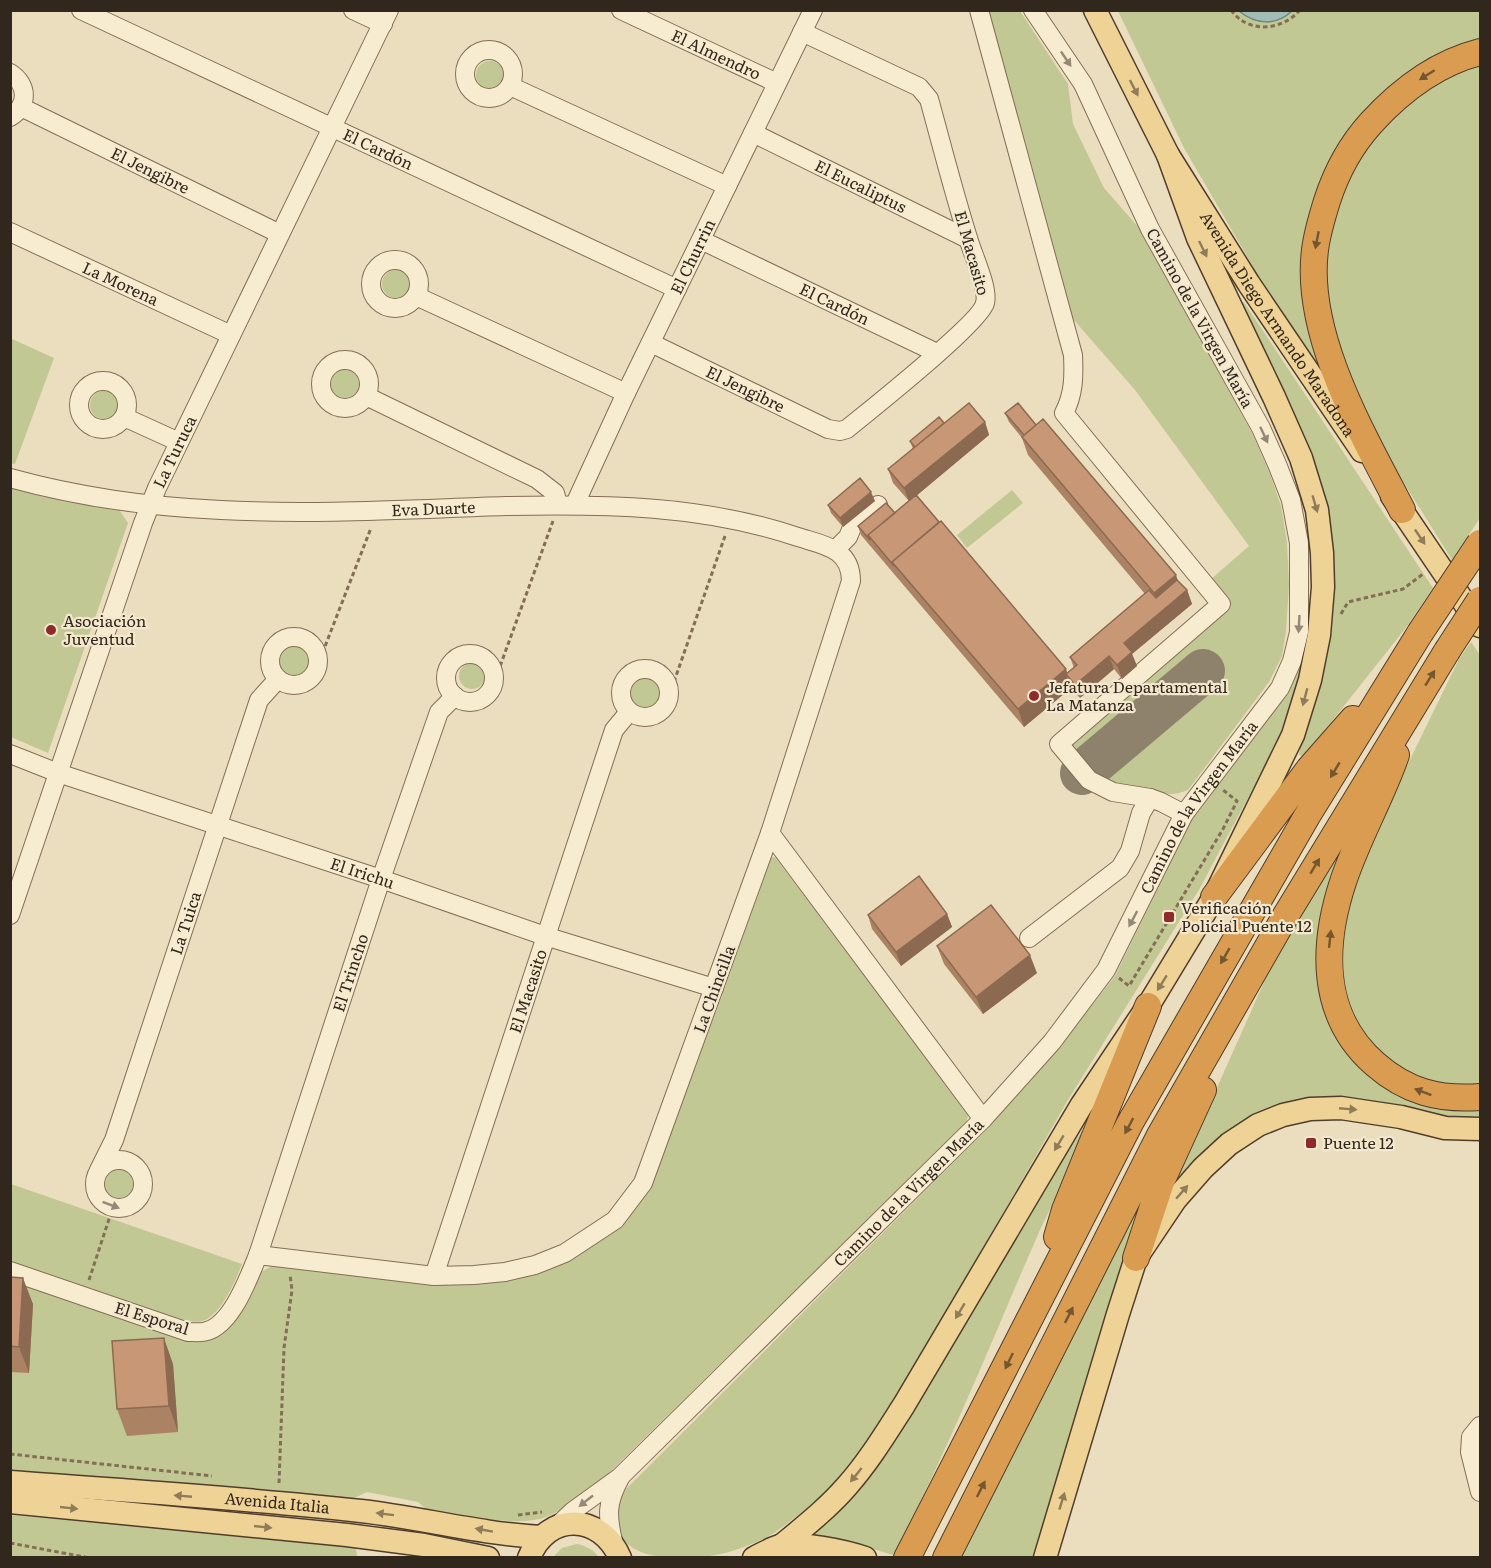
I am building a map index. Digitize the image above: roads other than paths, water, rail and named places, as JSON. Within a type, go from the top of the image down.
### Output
[{"type":"highway","points":[[1402,510],[1356,420],[1335,370],[1317,305],[1315,251],[1322,215],[1332,184],[1363,132],[1386,106],[1407,88],[1436,70],[1465,56],[1480,52]]},
{"type":"highway","points":[[908,1557],[1034,1308],[1142,1103],[1307,816],[1420,633],[1480,543]]},
{"type":"highway","points":[[950,1549],[1159,1137],[1330,840],[1480,600]]},
{"type":"highway","points":[[1214,897],[1309,769],[1399,667]]},
{"type":"highway","points":[[1413,705],[1392,767],[1343,882],[1330,936],[1329,966],[1332,995],[1341,1020],[1353,1041],[1383,1071],[1406,1086],[1432,1096],[1460,1099],[1480,1097]]},
{"type":"highway","points":[[1034,1308],[1065,1210],[1148,1006]]},
{"type":"highway","points":[[1136,1258],[1161,1182],[1201,1094],[1232,1007]]},
{"type":"main road","name":"Avenida Diego Armando Maradona","points":[[1095,10],[1168,155],[1255,293],[1480,626]]},
{"type":"main road","points":[[754,1557],[781,1546],[817,1516],[846,1487],[873,1453],[904,1405],[1081,1106],[1148,1006],[1214,897],[1293,735],[1304,703],[1319,635],[1323,587],[1317,510],[1300,459],[1274,397],[1198,238],[1168,155]]},
{"type":"main road","points":[[1046,1557],[1136,1258],[1175,1200],[1203,1168],[1229,1144],[1258,1125],[1284,1115],[1310,1109],[1341,1108],[1390,1115],[1445,1128],[1480,1129]]},
{"type":"main road","name":"Avenida Italia","points":[[10,1482],[357,1510],[513,1535],[550,1524],[582,1524],[594,1527],[605,1535],[617,1551]]},
{"type":"main road","name":"Avenida Italia","points":[[10,1502],[347,1535],[424,1545],[488,1557]]},
{"type":"main road","points":[[529,1557],[550,1524]]},
{"type":"main road","points":[[781,1546],[845,1551],[865,1557]]},
{"type":"street","name":"El Cardón","points":[[81,10],[677,289]]},
{"type":"street","points":[[353,10],[386,17]]},
{"type":"street","name":"El Almendro","points":[[621,10],[777,83]]},
{"type":"street","name":"El Churrin","points":[[567,504],[651,343],[813,10]]},
{"type":"street","points":[[979,10],[1074,355],[1075,379],[1070,400],[1064,413],[1048,427]]},
{"type":"street","name":"Camino de la Virgen María","points":[[550,1524],[582,1505],[620,1477],[983,1119],[1052,1042],[1106,970],[1184,814],[1280,688],[1292,661],[1299,632],[1300,585],[1299,543],[1291,500],[1261,428],[1150,229],[1083,84],[1033,10]]},
{"type":"street","name":"La Turuca","points":[[10,915],[150,505],[386,17]]},
{"type":"street","name":"El Macasito","points":[[802,32],[919,87],[929,99],[986,302],[981,312],[937,353],[847,429],[840,431]]},
{"type":"street","name":"El Jengibre","points":[[10,74],[18,78],[22,85],[24,100],[16,112],[280,234]]},
{"type":"street","points":[[510,86],[727,186]]},
{"type":"street","name":"El Eucaliptus","points":[[753,134],[968,239]]},
{"type":"street","name":"La Morena","points":[[10,232],[231,335]]},
{"type":"street","name":"El Cardón","points":[[701,240],[937,353]]},
{"type":"street","points":[[416,296],[626,393]]},
{"type":"street","name":"El Jengibre","points":[[651,343],[828,429],[840,431]]},
{"type":"street","points":[[366,396],[537,479],[567,504]]},
{"type":"street","points":[[1064,413],[1221,604],[1059,744],[1089,780],[1113,792],[1150,798],[1184,814]]},
{"type":"street","points":[[124,417],[179,442]]},
{"type":"street","name":"Eva Duarte","points":[[10,478],[46,488],[150,505],[270,512],[567,504],[643,506],[732,518],[776,529],[835,550],[849,563]]},
{"type":"street","points":[[835,550],[848,537],[854,525],[878,505]]},
{"type":"street","name":"La Chincilla","points":[[434,1276],[505,1272],[535,1265],[565,1254],[615,1220],[643,1184],[770,833],[851,581],[849,563]]},
{"type":"street","points":[[298,637],[312,645],[316,651],[317,667],[314,674],[301,684],[293,685],[278,680],[270,666],[269,658],[282,639],[298,637]]},
{"type":"street","points":[[470,654],[488,661],[495,680],[491,690],[484,698],[475,702],[464,701],[455,696],[448,688],[446,678],[453,661],[461,655],[470,654]]},
{"type":"street","points":[[644,669],[659,674],[665,680],[669,696],[663,709],[651,717],[643,718],[629,712],[624,706],[621,690],[628,675],[644,669]]},
{"type":"street","name":"La Tuica","points":[[127,1161],[140,1171],[143,1179],[141,1195],[129,1206],[113,1208],[100,1199],[96,1192],[96,1177],[114,1140],[260,700],[278,680]]},
{"type":"street","name":"El Trincho","points":[[258,1255],[381,879],[439,712],[455,696]]},
{"type":"street","name":"El Macasito","points":[[434,1276],[614,730],[629,712]]},
{"type":"street","name":"El Irichu","points":[[10,754],[58,773],[218,824],[545,936],[714,988]]},
{"type":"street","points":[[1029,938],[1120,868],[1130,851],[1141,813],[1150,798]]},
{"type":"street","points":[[770,833],[983,1119]]},
{"type":"street","points":[[114,1140],[127,1161]]},
{"type":"street","points":[[99,1170],[111,1161],[127,1161]]},
{"type":"street","points":[[258,1255],[434,1276]]},
{"type":"street","name":"El Esporal","points":[[10,1271],[188,1332],[208,1331],[224,1321],[237,1301],[258,1255]]},
{"type":"street","points":[[1480,1426],[1471,1437],[1470,1452],[1480,1492]]},
{"type":"street","name":"Camino de la Virgen María","points":[[617,1551],[608,1514],[610,1500],[620,1477]]},
{"type":"water","points":[[1239,11],[1292,11],[1279,19],[1266,22],[1252,19]]},
{"type":"place","name":"Asociación Juventud","points":[[51,630]]},
{"type":"place","name":"Jefatura Departamental La Matanza","points":[[1034,696]]},
{"type":"place","name":"Verificación Policial Puente 12","points":[[1169,917]]},
{"type":"place","name":"Puente 12","points":[[1311,1143]]}]
